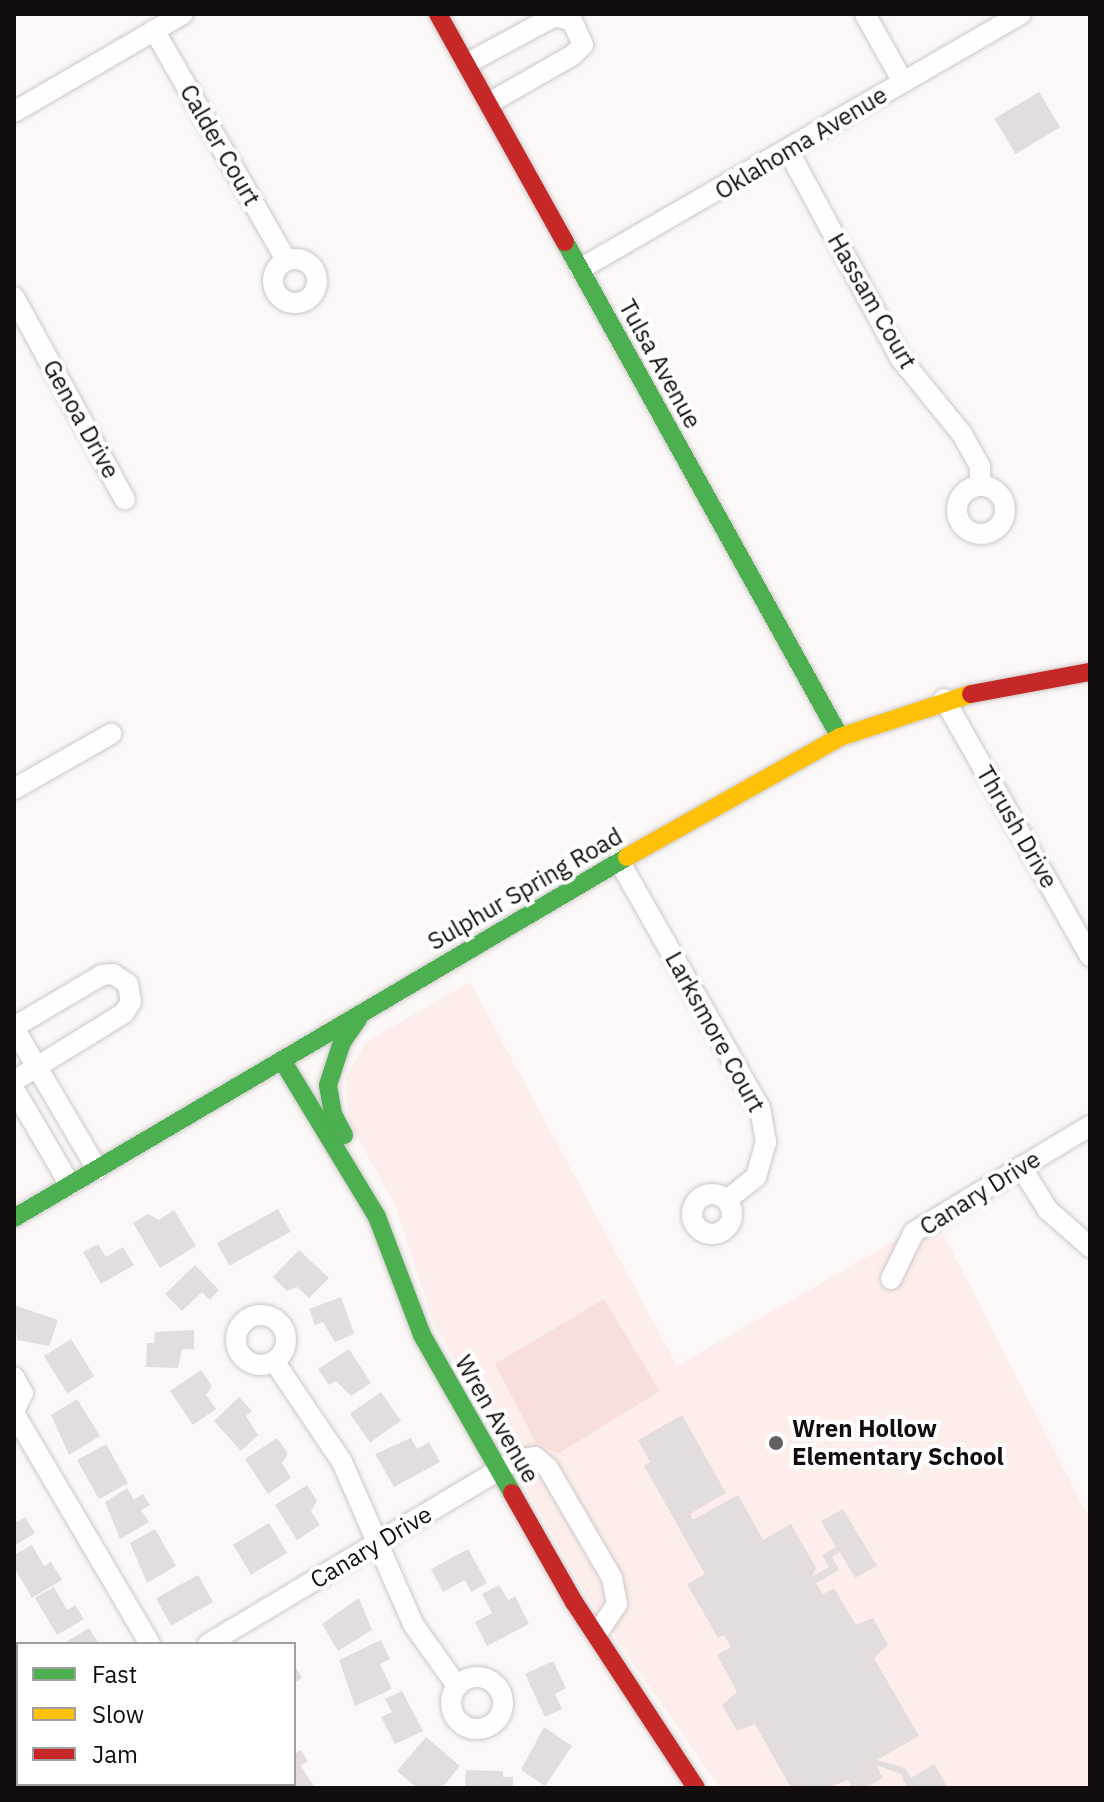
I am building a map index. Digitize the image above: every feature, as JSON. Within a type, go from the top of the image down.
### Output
[{"type":"street","points":[[14,112],[183,14]]},
{"type":"street","name":"Tulsa Avenue","points":[[438,14],[491,102],[580,269],[840,737]]},
{"type":"street","points":[[865,14],[903,82]]},
{"type":"street","name":"Oklahoma Avenue","points":[[580,269],[789,152],[1021,14]]},
{"type":"street","points":[[468,63],[555,16],[572,21],[583,45],[573,55],[491,102]]},
{"type":"street","name":"Calder Court","points":[[154,30],[286,260]]},
{"type":"street","name":"Hassam Court","points":[[789,152],[901,359],[962,434],[980,467],[980,486]]},
{"type":"street","name":"Genoa Drive","points":[[14,297],[125,500]]},
{"type":"street","name":"Sulphur Spring Road","points":[[14,1218],[619,861],[840,737],[944,699],[1090,672]]},
{"type":"street","name":"Thrush Drive","points":[[944,699],[1090,956]]},
{"type":"street","points":[[14,789],[111,734]]},
{"type":"street","name":"Larksmore Court","points":[[619,861],[760,1108],[766,1142],[756,1177],[727,1200]]},
{"type":"street","points":[[14,1081],[37,1067],[124,1013],[131,1002],[128,984],[113,974],[102,975],[14,1027],[37,1067],[97,1169]]},
{"type":"street","points":[[362,1013],[342,1042],[328,1096],[377,1217]]},
{"type":"street","name":"Wren Avenue","points":[[282,1060],[377,1217],[422,1335],[499,1471],[596,1635],[696,1788]]},
{"type":"street","points":[[14,1089],[70,1185]]},
{"type":"street","name":"Canary Drive","points":[[891,1279],[914,1232],[1090,1126]]},
{"type":"street","points":[[1021,1167],[1048,1210],[1090,1247]]},
{"type":"street","points":[[274,1361],[342,1462],[413,1624],[457,1686]]},
{"type":"street","points":[[14,1377],[23,1393],[14,1412],[149,1642]]},
{"type":"street","name":"Canary Drive","points":[[211,1642],[517,1459],[535,1457],[548,1468],[612,1578],[617,1604],[596,1635]]},
{"type":"shaded area","name":"Wren Hollow Elementary School","points":[[470,982],[677,1366],[912,1231],[939,1226],[1090,1520],[1090,1788],[720,1788],[583,1590],[434,1324],[394,1203],[348,1120],[345,1079],[366,1042]]},
{"type":"shaded area","points":[[604,1299],[660,1391],[558,1454],[536,1443],[495,1364]]},
{"type":"building","points":[[1039,92],[1060,127],[1016,154],[994,119]]},
{"type":"building","points":[[278,1209],[291,1232],[229,1266],[217,1243]]},
{"type":"building","points":[[174,1210],[196,1246],[160,1268],[133,1223],[148,1214],[159,1220]]},
{"type":"building","points":[[98,1244],[106,1257],[123,1247],[134,1265],[101,1284],[83,1252]]},
{"type":"building","points":[[299,1250],[329,1278],[309,1298],[297,1287],[287,1291],[273,1277]]},
{"type":"building","points":[[195,1265],[219,1290],[210,1300],[202,1292],[182,1311],[165,1294]]},
{"type":"building","points":[[341,1297],[354,1334],[335,1342],[323,1322],[315,1325],[309,1309]]},
{"type":"building","points":[[14,1305],[58,1320],[49,1346],[17,1340]]},
{"type":"building","points":[[194,1330],[194,1349],[182,1349],[178,1368],[146,1367],[147,1343],[154,1343],[155,1332]]},
{"type":"building","points":[[71,1339],[94,1376],[67,1393],[44,1356]]},
{"type":"building","points":[[349,1349],[371,1383],[351,1396],[336,1381],[329,1385],[318,1369]]},
{"type":"building","points":[[201,1370],[212,1386],[206,1395],[216,1409],[193,1425],[170,1391]]},
{"type":"building","points":[[381,1392],[401,1421],[370,1442],[350,1414]]},
{"type":"building","points":[[239,1397],[252,1411],[246,1416],[258,1435],[241,1451],[214,1421]]},
{"type":"building","points":[[77,1399],[100,1436],[69,1455],[51,1415]]},
{"type":"building","points":[[682,1415],[726,1493],[690,1514],[693,1520],[738,1495],[763,1540],[791,1524],[816,1568],[812,1577],[829,1567],[822,1555],[836,1547],[821,1521],[843,1509],[877,1566],[855,1578],[840,1552],[832,1557],[839,1570],[816,1583],[823,1594],[834,1588],[856,1625],[873,1618],[888,1645],[874,1658],[919,1736],[877,1760],[905,1768],[911,1778],[934,1764],[947,1786],[907,1788],[901,1774],[876,1765],[883,1778],[866,1788],[852,1788],[848,1780],[828,1788],[791,1788],[755,1724],[737,1731],[722,1705],[737,1692],[717,1655],[731,1647],[724,1635],[718,1638],[687,1584],[705,1574],[644,1466],[650,1462],[638,1440]]},
{"type":"building","points":[[277,1438],[288,1454],[282,1463],[291,1478],[268,1494],[245,1459]]},
{"type":"building","points":[[411,1438],[417,1449],[429,1442],[440,1462],[394,1487],[375,1454]]},
{"type":"building","points":[[106,1444],[128,1483],[99,1499],[77,1460]]},
{"type":"building","points":[[307,1485],[317,1501],[311,1511],[320,1525],[297,1540],[275,1505]]},
{"type":"building","points":[[127,1488],[134,1500],[143,1494],[150,1505],[141,1510],[149,1522],[120,1539],[105,1502]]},
{"type":"building","points":[[14,1517],[17,1522],[25,1517],[35,1533],[14,1546]]},
{"type":"building","points":[[269,1523],[287,1553],[251,1575],[233,1545]]},
{"type":"building","points":[[155,1529],[176,1566],[147,1583],[130,1543]]},
{"type":"building","points":[[32,1545],[44,1566],[51,1562],[62,1580],[32,1598],[14,1567],[14,1555]]},
{"type":"building","points":[[468,1549],[487,1583],[471,1592],[465,1580],[443,1592],[431,1569]]},
{"type":"building","points":[[198,1575],[213,1602],[171,1625],[156,1598]]},
{"type":"building","points":[[499,1585],[508,1600],[515,1596],[529,1624],[487,1646],[475,1622],[492,1613],[482,1594]]},
{"type":"building","points":[[54,1587],[67,1610],[75,1605],[84,1619],[57,1635],[35,1598]]},
{"type":"building","points":[[359,1598],[372,1630],[338,1651],[322,1624]]},
{"type":"building","points":[[89,1628],[98,1642],[65,1642]]},
{"type":"building","points":[[381,1640],[390,1659],[380,1664],[392,1689],[355,1706],[339,1660]]},
{"type":"building","points":[[553,1661],[566,1688],[555,1694],[562,1709],[545,1717],[525,1674]]},
{"type":"building","points":[[296,1668],[302,1678],[296,1682]]},
{"type":"building","points":[[402,1691],[423,1731],[395,1744],[381,1717],[392,1712],[385,1699]]},
{"type":"building","points":[[544,1727],[572,1746],[545,1786],[521,1770]]},
{"type":"building","points":[[426,1737],[460,1766],[442,1788],[417,1788],[397,1771]]},
{"type":"building","points":[[301,1750],[308,1761],[301,1766],[315,1788],[265,1788],[264,1786],[296,1786],[296,1753]]},
{"type":"building","points":[[466,1770],[503,1771],[503,1777],[513,1777],[513,1788],[465,1788]]},
{"type":"traffic: fast","points":[[565,242],[840,737]]},
{"type":"traffic: fast","points":[[14,1218],[627,857]]},
{"type":"traffic: fast","points":[[344,1135],[333,1114],[328,1085],[342,1042],[358,1019]]},
{"type":"traffic: fast","points":[[282,1060],[377,1217],[422,1335],[512,1493]]},
{"type":"traffic: slow","points":[[627,857],[840,737],[971,694]]},
{"type":"traffic: jam","points":[[438,14],[565,242]]},
{"type":"traffic: jam","points":[[971,694],[1090,672]]},
{"type":"traffic: jam","points":[[512,1493],[574,1602],[696,1788]]},
{"type":"place","name":"Wren Hollow Elementary School","points":[[776,1443]]}]
